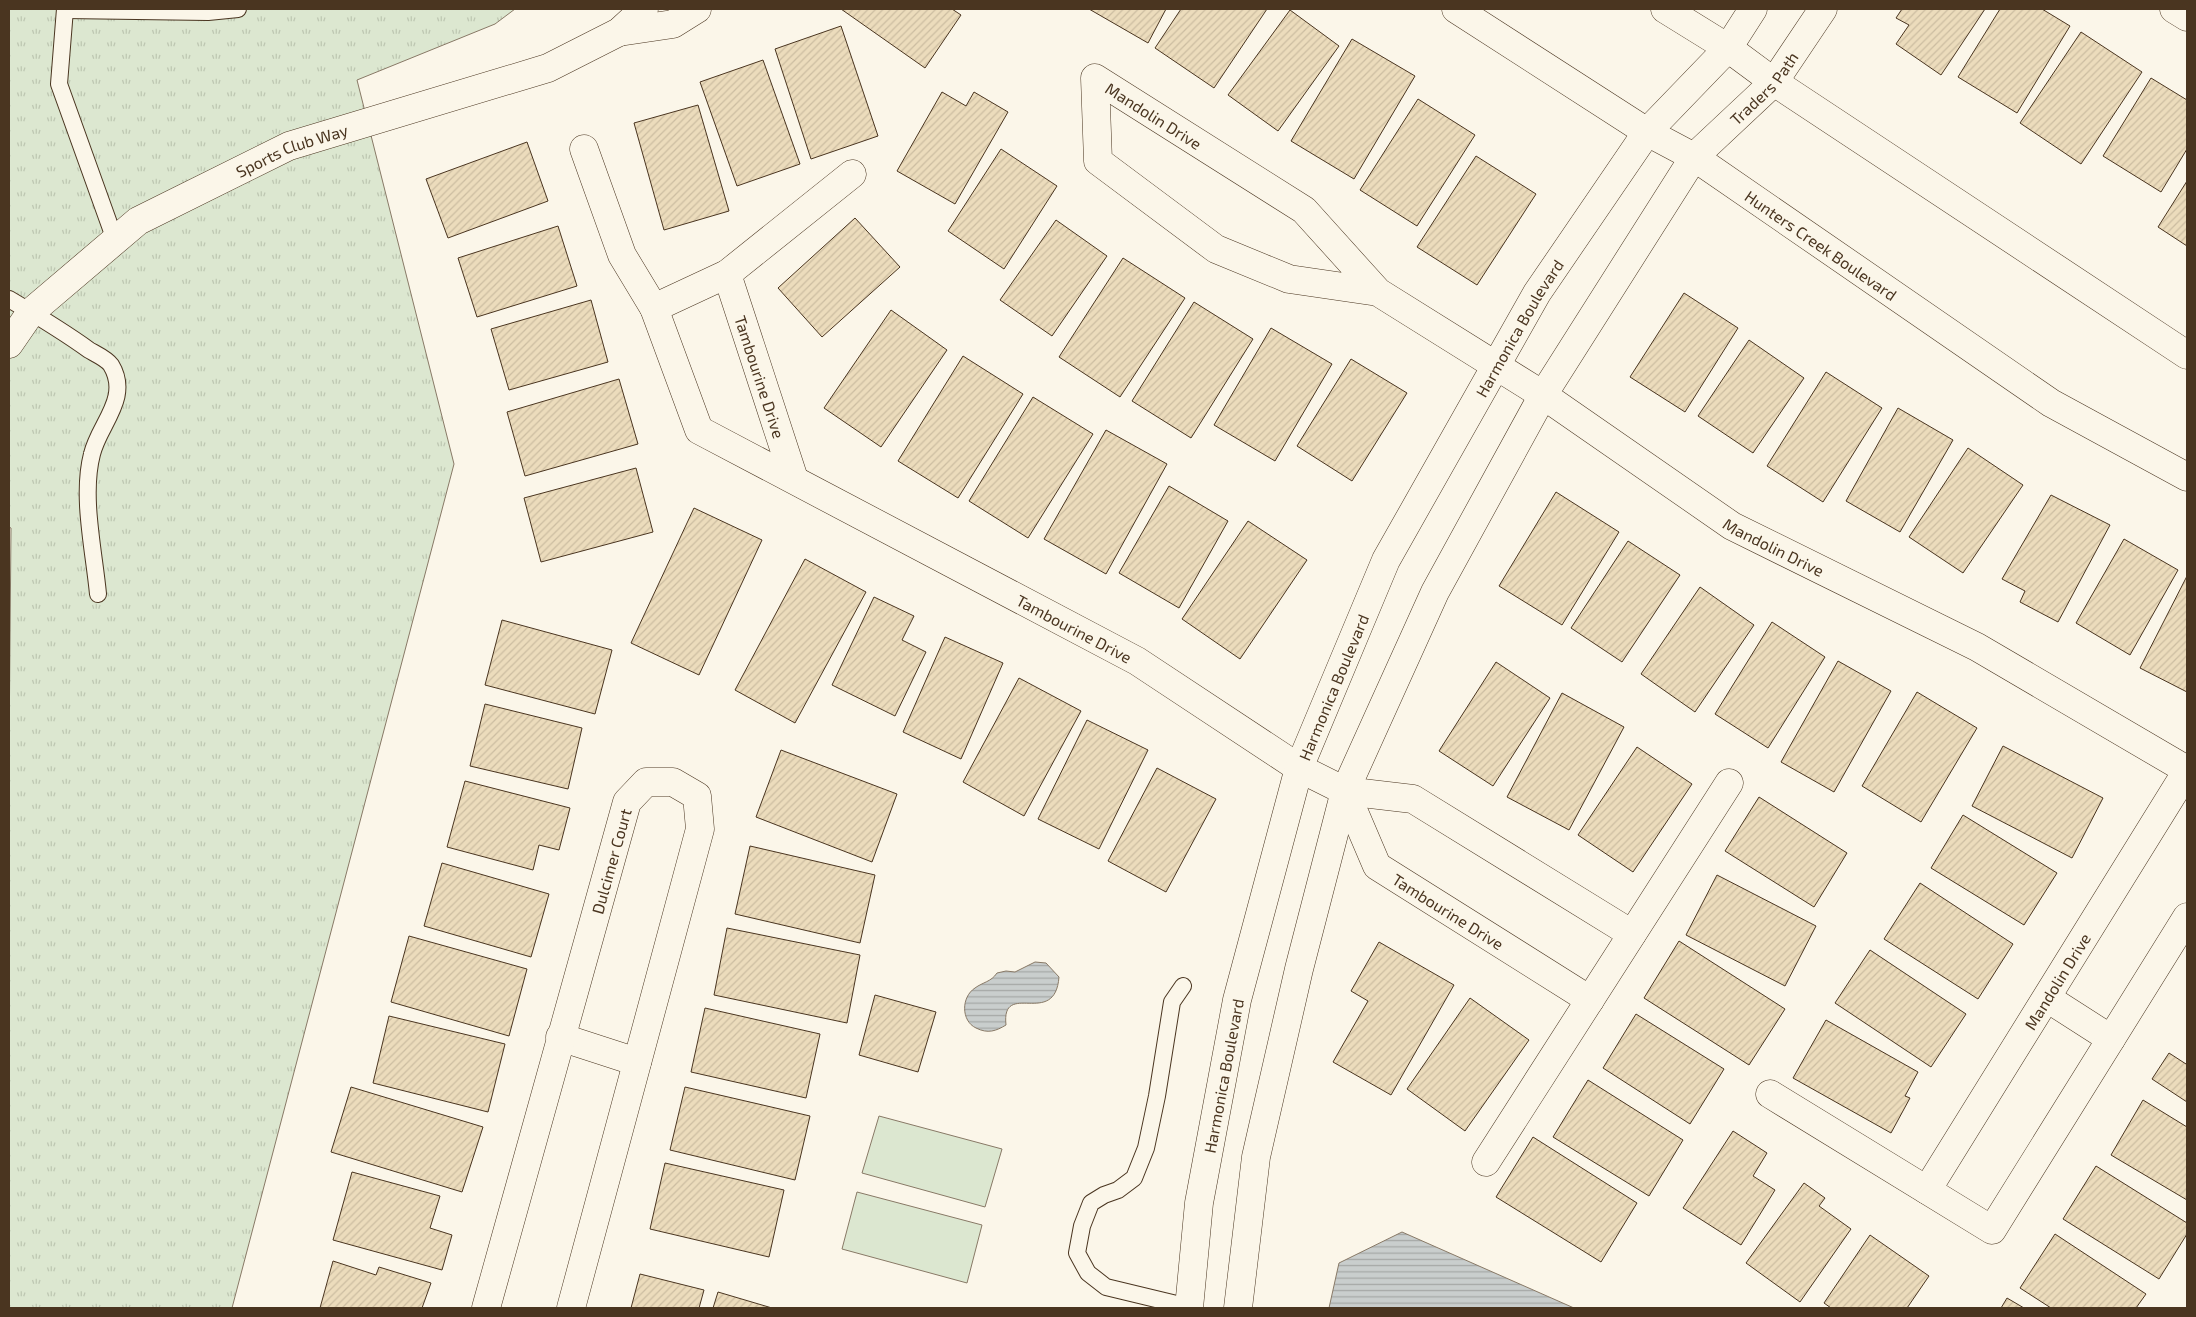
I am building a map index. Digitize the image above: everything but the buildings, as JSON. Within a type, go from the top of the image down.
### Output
[{"type":"street","name":"Sports Club Way","points":[[9,344],[20,305],[115,240],[138,221],[289,146],[548,68],[619,32],[644,9]]},
{"type":"street","name":"Sports Club Way","points":[[619,32],[673,24],[697,9]]},
{"type":"street","name":"Hunters Creek Boulevard","points":[[1456,9],[1648,132],[1694,157],[2051,403],[2187,477]]},
{"type":"street","points":[[1665,9],[1728,48],[1774,82],[2187,355]]},
{"type":"street","points":[[1648,132],[1728,48],[1753,9]]},
{"type":"street","name":"Traders Path","points":[[1694,157],[1774,82],[1823,9]]},
{"type":"street","points":[[2174,9],[2187,17]]},
{"type":"street","name":"Mandolin Drive","points":[[1378,292],[1290,279],[1216,248],[1098,161],[1095,78],[1304,210],[1378,292],[1543,395],[1732,526],[1977,647],[2187,770],[1927,1190]]},
{"type":"street","name":"Harmonica Boulevard","points":[[1189,1308],[1199,1203],[1237,1000],[1299,768],[1386,560],[1537,293],[1648,132]]},
{"type":"street","name":"Tambourine Drive","points":[[584,149],[622,255],[654,308],[699,430],[1138,661],[1299,768],[1345,791],[1413,799],[1632,934]]},
{"type":"street","points":[[1238,1308],[1256,1158],[1299,969],[1345,791],[1435,592],[1543,395],[1694,157]]},
{"type":"street","points":[[654,308],[727,274],[852,174]]},
{"type":"street","name":"Tambourine Drive","points":[[727,274],[794,479]]},
{"type":"street","name":"Dulcimer Court","points":[[486,1308],[627,802],[646,782],[673,782],[697,796],[700,829],[571,1308]]},
{"type":"street","points":[[1486,1162],[1729,783]]},
{"type":"street","name":"Tambourine Drive","points":[[1345,791],[1377,866],[1590,1000]]},
{"type":"street","points":[[1770,1094],[1992,1230],[2187,917]]},
{"type":"street","points":[[2047,998],[2111,1039]]},
{"type":"street","points":[[560,1037],[637,1062]]},
{"type":"lane","points":[[115,240],[59,84],[65,9],[208,12],[238,9]]},
{"type":"lane","points":[[20,305],[47,320],[110,364],[117,381],[117,398],[108,422],[96,438],[91,456],[88,493],[98,594]]},
{"type":"lane","points":[[1183,986],[1172,1002],[1157,1096],[1146,1148],[1134,1178],[1118,1190],[1104,1195],[1091,1204],[1082,1226],[1076,1253],[1088,1273],[1106,1287],[1189,1308]]},
{"type":"green space","points":[[9,9],[515,9],[495,24],[357,80],[454,464],[232,1308],[9,1308],[11,528],[9,527]]},
{"type":"green space","points":[[879,1116],[1002,1149],[985,1207],[862,1173]]},
{"type":"green space","points":[[857,1192],[982,1225],[967,1283],[842,1249]]},
{"type":"shaded area","points":[[1035,962],[1046,963],[1059,977],[1055,992],[1048,1000],[1039,1003],[1012,1005],[1007,1012],[1006,1025],[995,1030],[984,1031],[971,1025],[965,1015],[965,1003],[970,992],[997,973],[1015,972]]},
{"type":"shaded area","points":[[1402,1232],[1574,1308],[1329,1308],[1339,1263]]}]
